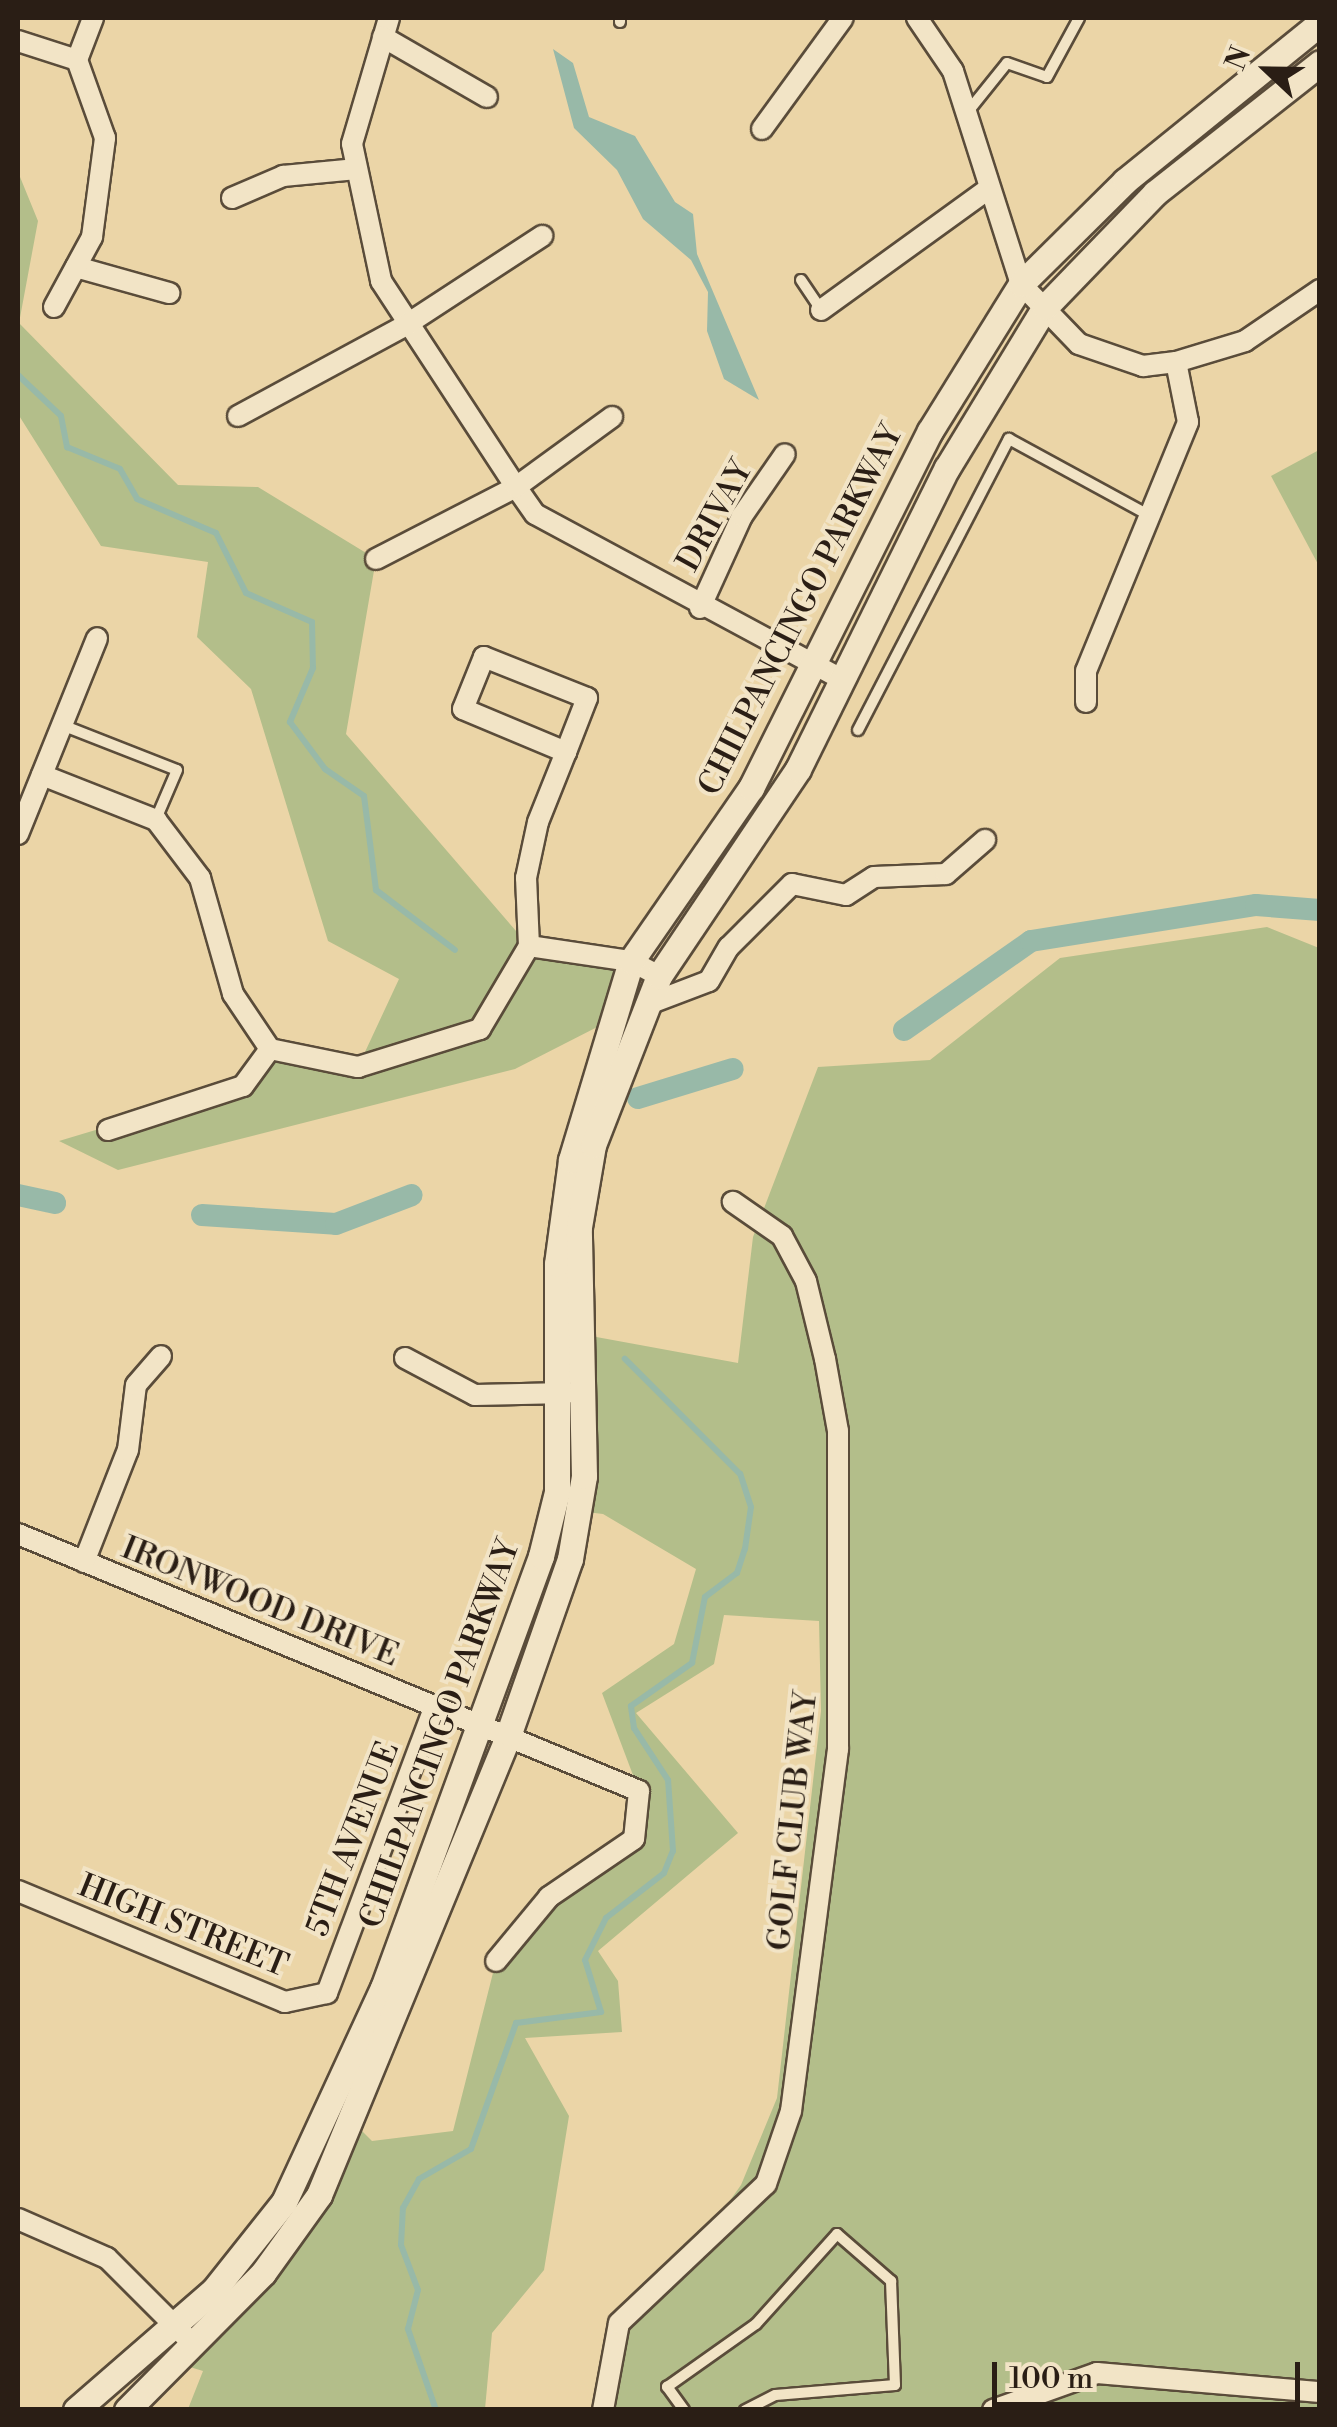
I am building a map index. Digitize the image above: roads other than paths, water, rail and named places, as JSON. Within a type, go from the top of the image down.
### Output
[{"type":"street","points":[[54,307],[92,237],[105,138],[77,60],[93,18]]},
{"type":"street","points":[[762,129],[843,18]]},
{"type":"street","points":[[917,18],[953,71],[987,190],[1020,284],[1103,358],[1176,362],[1245,341],[1320,290]]},
{"type":"street","name":"CHILPANCINGO PARKWAY","points":[[76,2410],[177,2326],[284,2202],[383,1988],[533,1587],[556,1492],[557,1264],[571,1160],[631,961],[750,788],[930,432],[1020,284],[1125,181],[1320,23]]},
{"type":"street","points":[[487,97],[387,28],[352,144],[381,281],[406,325],[535,514],[700,608],[842,680]]},
{"type":"street","points":[[18,42],[77,60]]},
{"type":"street","name":"CHILPANCINGO PARKWAY","points":[[126,2410],[195,2348],[319,2196],[509,1733],[570,1559],[584,1396],[579,1227],[593,1146],[659,976],[798,769],[947,468],[1045,307],[1155,193],[1320,64]]},
{"type":"street","points":[[232,198],[283,176],[357,169]]},
{"type":"street","points":[[821,310],[987,190]]},
{"type":"street","points":[[238,416],[406,325],[542,236]]},
{"type":"street","points":[[76,267],[169,293]]},
{"type":"street","points":[[1086,702],[1086,672],[1153,517],[1188,422],[1176,362]]},
{"type":"street","points":[[376,559],[516,487],[612,417]]},
{"type":"street","name":"DRIVAY","points":[[700,608],[742,516],[784,454]]},
{"type":"street","points":[[18,834],[97,638]]},
{"type":"street","points":[[42,775],[156,820],[200,878],[233,994],[270,1049],[358,1067],[480,1029],[529,946],[526,878],[587,698],[484,656],[463,710],[566,752]]},
{"type":"street","points":[[646,1005],[709,982],[729,947],[792,884],[846,895],[874,877],[946,874],[985,840]]},
{"type":"street","points":[[529,946],[631,961],[659,976]]},
{"type":"street","points":[[108,1130],[242,1086],[270,1049]]},
{"type":"street","name":"GOLF CLUB WAY","points":[[602,2410],[619,2323],[766,2184],[790,2111],[838,1749],[838,1431],[829,1377],[806,1281],[782,1236],[734,1202]]},
{"type":"street","points":[[84,1562],[128,1450],[136,1386],[161,1356]]},
{"type":"street","points":[[405,1358],[475,1395],[557,1391],[584,1396]]},
{"type":"street","name":"IRONWOOD DRIVE","points":[[18,1534],[509,1733],[639,1791],[634,1839],[549,1898],[496,1961]]},
{"type":"street","name":"5TH AVENUE","points":[[327,1993],[435,1706]]},
{"type":"street","name":"HIGH STREET","points":[[18,1891],[285,2002],[327,1993]]},
{"type":"street","points":[[18,2218],[107,2258],[195,2348]]},
{"type":"street","points":[[993,2410],[1098,2373],[1320,2392]]},
{"type":"lane","points":[[966,114],[1007,63],[1047,77],[1079,18]]},
{"type":"lane","points":[[802,280],[821,310]]},
{"type":"lane","points":[[858,730],[1008,439],[1153,517]]},
{"type":"lane","points":[[62,725],[177,770],[156,820]]},
{"type":"lane","points":[[684,2410],[668,2387],[756,2324],[837,2234],[891,2281],[895,2385],[776,2394],[745,2410]]},
{"type":"lane","points":[[776,2394],[776,2410]]},
{"type":"waterway","points":[[18,375],[61,416],[67,447],[120,469],[137,499],[216,533],[246,593],[312,622],[313,668],[290,722],[325,769],[364,796],[376,890],[455,950]]},
{"type":"waterway","points":[[904,1030],[1031,941],[1256,905],[1320,910]]},
{"type":"waterway","points":[[638,1098],[733,1069]]},
{"type":"waterway","points":[[18,1195],[55,1203]]},
{"type":"waterway","points":[[202,1215],[336,1224],[412,1195]]},
{"type":"waterway","points":[[436,2410],[408,2329],[418,2290],[401,2245],[403,2208],[419,2179],[471,2149],[516,2023],[601,2012],[585,1960],[606,1918],[664,1873],[673,1851],[668,1780],[634,1728],[631,1706],[692,1663],[705,1597],[737,1573],[745,1549],[751,1507],[740,1474],[625,1359]]}]
